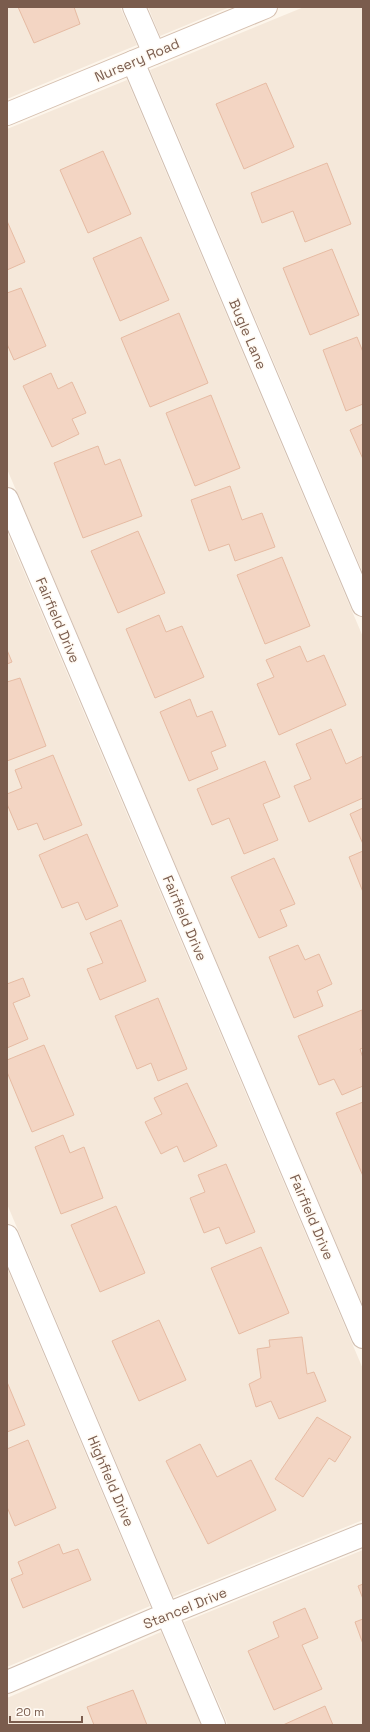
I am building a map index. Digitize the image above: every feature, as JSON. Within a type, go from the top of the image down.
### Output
[{"type":"street","points":[[134,7],[154,53]]},
{"type":"street","name":"Nursery Road","points":[[7,114],[266,7]]},
{"type":"street","name":"Bugle Lane","points":[[133,62],[363,605]]},
{"type":"street","name":"Fairfield Drive","points":[[7,499],[363,1337]]},
{"type":"street","name":"Highfield Drive","points":[[7,1236],[214,1725]]},
{"type":"street","name":"Stancel Drive","points":[[7,1682],[167,1614],[363,1535]]},
{"type":"shaded area","points":[[7,7],[120,7],[137,45],[7,99]]},
{"type":"shaded area","points":[[148,7],[230,7],[160,36]]},
{"type":"shaded area","points":[[304,7],[363,7],[363,573],[150,70]]},
{"type":"shaded area","points":[[127,80],[363,637],[363,1306],[7,469],[7,129]]},
{"type":"shaded area","points":[[7,532],[363,1369],[363,1520],[173,1597],[7,1204]]},
{"type":"shaded area","points":[[7,1268],[150,1606],[7,1667]]},
{"type":"shaded area","points":[[363,1550],[363,1725],[228,1725],[184,1622]]},
{"type":"shaded area","points":[[161,1632],[201,1725],[7,1725],[7,1698]]},
{"type":"building","points":[[18,7],[74,7],[80,24],[34,43]]},
{"type":"building","points":[[266,83],[294,147],[244,169],[216,104]]},
{"type":"building","points":[[103,151],[131,214],[88,233],[60,170]]},
{"type":"building","points":[[327,163],[351,224],[305,242],[293,211],[262,223],[251,193]]},
{"type":"building","points":[[7,221],[25,262],[7,270]]},
{"type":"building","points":[[141,237],[169,300],[120,321],[93,258]]},
{"type":"building","points":[[332,249],[359,315],[310,335],[283,268]]},
{"type":"building","points":[[21,288],[46,346],[14,360],[7,344],[7,293]]},
{"type":"building","points":[[179,313],[208,383],[150,407],[121,338]]},
{"type":"building","points":[[357,337],[363,352],[363,404],[346,411],[323,350]]},
{"type":"building","points":[[51,373],[58,389],[72,382],[86,413],[72,419],[79,434],[52,447],[23,386]]},
{"type":"building","points":[[211,395],[240,468],[195,486],[166,413]]},
{"type":"building","points":[[363,424],[363,459],[350,430]]},
{"type":"building","points":[[98,446],[105,465],[120,459],[142,516],[83,538],[54,463]]},
{"type":"building","points":[[230,486],[242,520],[262,513],[275,547],[235,561],[229,544],[209,551],[191,500]]},
{"type":"building","points":[[138,531],[165,593],[118,613],[91,551]]},
{"type":"building","points":[[282,557],[310,626],[265,644],[237,575]]},
{"type":"building","points":[[159,615],[166,632],[182,626],[204,677],[155,698],[126,629]]},
{"type":"building","points":[[300,646],[307,662],[324,655],[346,705],[279,735],[257,684],[274,677],[266,660]]},
{"type":"building","points":[[7,650],[12,662],[7,664]]},
{"type":"building","points":[[20,678],[46,746],[7,761],[7,682]]},
{"type":"building","points":[[190,699],[197,717],[212,711],[226,746],[211,752],[218,769],[189,781],[160,712]]},
{"type":"building","points":[[331,729],[346,764],[363,756],[363,798],[309,822],[294,786],[311,779],[296,744]]},
{"type":"building","points":[[53,755],[82,825],[44,840],[37,823],[18,830],[7,804],[7,794],[22,788],[15,770]]},
{"type":"building","points":[[265,761],[280,797],[263,804],[278,840],[244,854],[229,818],[212,825],[197,789]]},
{"type":"building","points":[[363,808],[363,844],[350,814]]},
{"type":"building","points":[[87,834],[118,906],[86,920],[78,902],[62,908],[39,855]]},
{"type":"building","points":[[363,851],[363,892],[349,857]]},
{"type":"building","points":[[274,858],[295,904],[280,910],[287,926],[259,938],[231,877]]},
{"type":"building","points":[[121,920],[146,981],[100,1000],[87,969],[103,963],[90,933]]},
{"type":"building","points":[[298,945],[305,960],[319,954],[332,984],[317,991],[323,1006],[294,1018],[269,957]]},
{"type":"building","points":[[23,978],[30,996],[13,1003],[28,1039],[7,1048],[7,984]]},
{"type":"building","points":[[158,998],[187,1069],[158,1081],[151,1063],[137,1069],[115,1016]]},
{"type":"building","points":[[362,1010],[363,1048],[360,1049],[363,1058],[363,1086],[342,1095],[334,1079],[319,1085],[298,1036]]},
{"type":"building","points":[[44,1045],[74,1115],[32,1132],[7,1072],[7,1060]]},
{"type":"building","points":[[187,1083],[217,1146],[184,1162],[177,1146],[161,1154],[145,1122],[162,1114],[154,1098]]},
{"type":"building","points":[[363,1102],[363,1176],[336,1113]]},
{"type":"building","points":[[63,1135],[70,1153],[84,1147],[103,1198],[61,1214],[35,1147]]},
{"type":"building","points":[[226,1164],[255,1232],[226,1244],[219,1227],[204,1233],[190,1198],[205,1192],[198,1175]]},
{"type":"building","points":[[116,1206],[145,1273],[100,1292],[71,1225]]},
{"type":"building","points":[[261,1247],[289,1313],[239,1334],[211,1268]]},
{"type":"building","points":[[159,1320],[186,1380],[139,1401],[112,1341]]},
{"type":"building","points":[[302,1337],[307,1374],[314,1372],[326,1401],[279,1419],[271,1401],[256,1407],[249,1384],[261,1378],[257,1349],[270,1347],[269,1340]]},
{"type":"building","points":[[7,1382],[25,1425],[7,1432]]},
{"type":"building","points":[[317,1417],[351,1437],[335,1462],[329,1458],[303,1497],[275,1479]]},
{"type":"building","points":[[28,1440],[56,1508],[15,1526],[7,1507],[7,1449]]},
{"type":"building","points":[[200,1444],[217,1477],[251,1460],[276,1510],[208,1544],[166,1461]]},
{"type":"building","points":[[59,1544],[63,1554],[78,1549],[91,1580],[23,1608],[11,1579],[23,1574],[18,1562]]},
{"type":"building","points":[[363,1584],[363,1599],[358,1586]]},
{"type":"building","points":[[305,1608],[318,1638],[302,1645],[322,1689],[274,1710],[248,1651],[279,1637],[273,1622]]},
{"type":"building","points":[[363,1619],[363,1644],[355,1622]]},
{"type":"building","points":[[133,1690],[147,1725],[94,1725],[87,1707]]},
{"type":"building","points":[[325,1706],[333,1725],[283,1725]]}]
